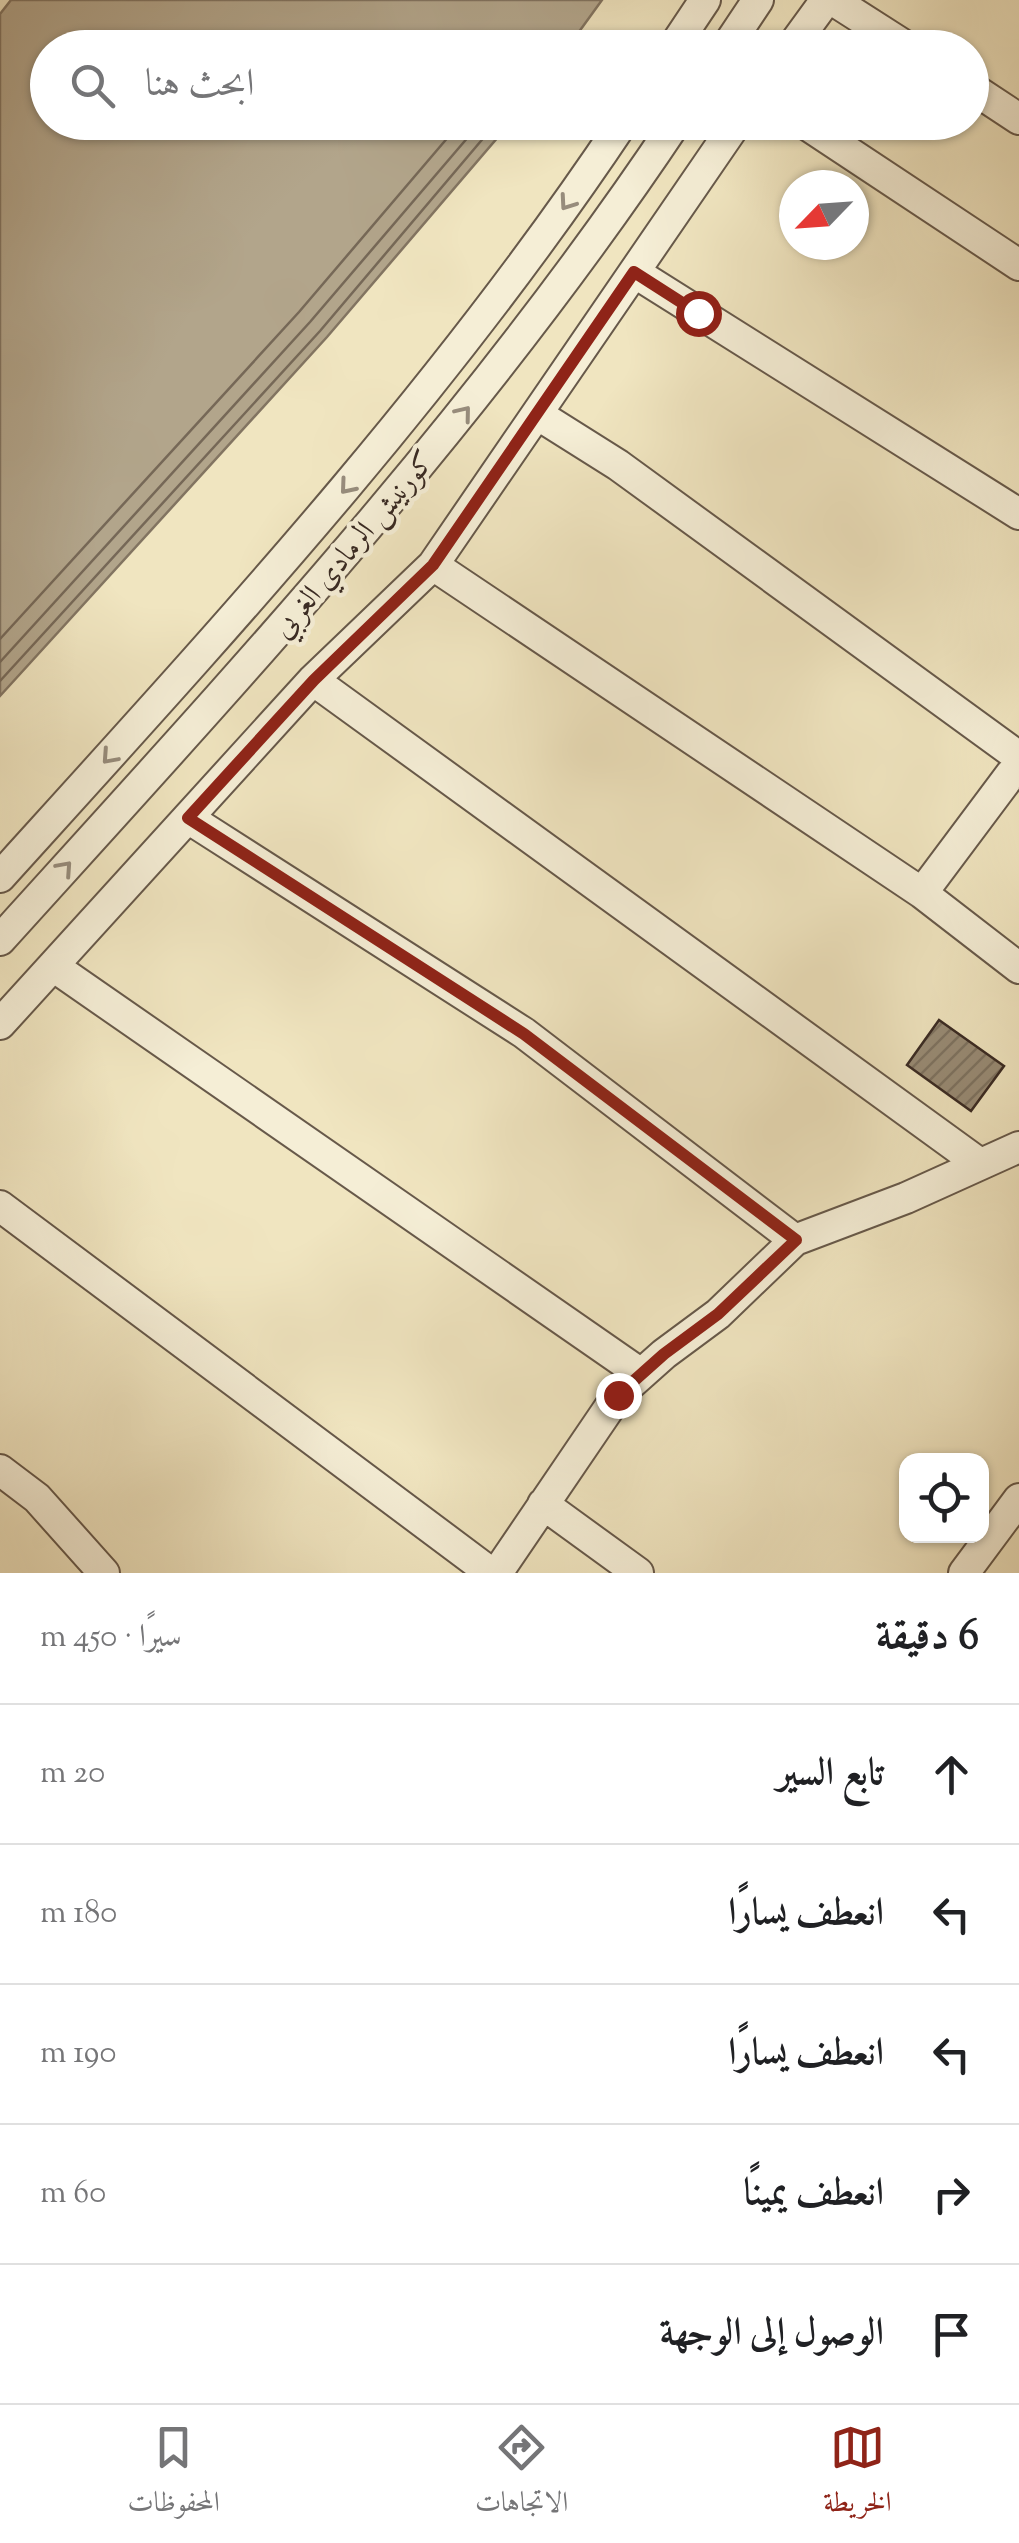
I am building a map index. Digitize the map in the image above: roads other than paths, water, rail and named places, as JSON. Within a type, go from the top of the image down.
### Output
[{"type":"street","points":[[685,30],[705,0]]},
{"type":"street","points":[[738,30],[758,0]]},
{"type":"street","points":[[804,30],[826,0]]},
{"type":"street","points":[[833,0],[880,30]]},
{"type":"street","points":[[989,99],[1019,118]]},
{"type":"street","name":"كورنيش الرمادي الغربي","points":[[0,877],[386,442],[529,258],[611,140]]},
{"type":"street","name":"كورنيش الرمادي الغربي","points":[[0,940],[326,579],[421,466],[567,278],[663,140]]},
{"type":"street","points":[[0,1024],[314,680],[433,565],[725,140]]},
{"type":"street","points":[[831,140],[1019,265]]},
{"type":"street","points":[[634,272],[1019,514]]},
{"type":"street","points":[[537,414],[618,465],[1019,758]]},
{"type":"street","points":[[433,565],[922,893],[1019,968]]},
{"type":"street","points":[[314,680],[980,1164]]},
{"type":"street","points":[[151,710],[184,737]]},
{"type":"street","points":[[922,893],[1012,774],[1019,772]]},
{"type":"street","points":[[188,818],[524,1034],[796,1240]]},
{"type":"street","points":[[53,966],[641,1374]]},
{"type":"street","points":[[0,1206],[494,1573],[618,1395],[718,1314],[796,1240],[906,1198],[1019,1146]]},
{"type":"street","points":[[0,1470],[37,1498],[104,1573]]},
{"type":"street","points":[[964,1573],[1019,1499]]},
{"type":"street","points":[[544,1504],[638,1573]]},
{"type":"water","points":[[11,0],[602,0],[580,30],[30,30],[30,140],[495,140],[327,337],[0,696],[0,14]]}]
